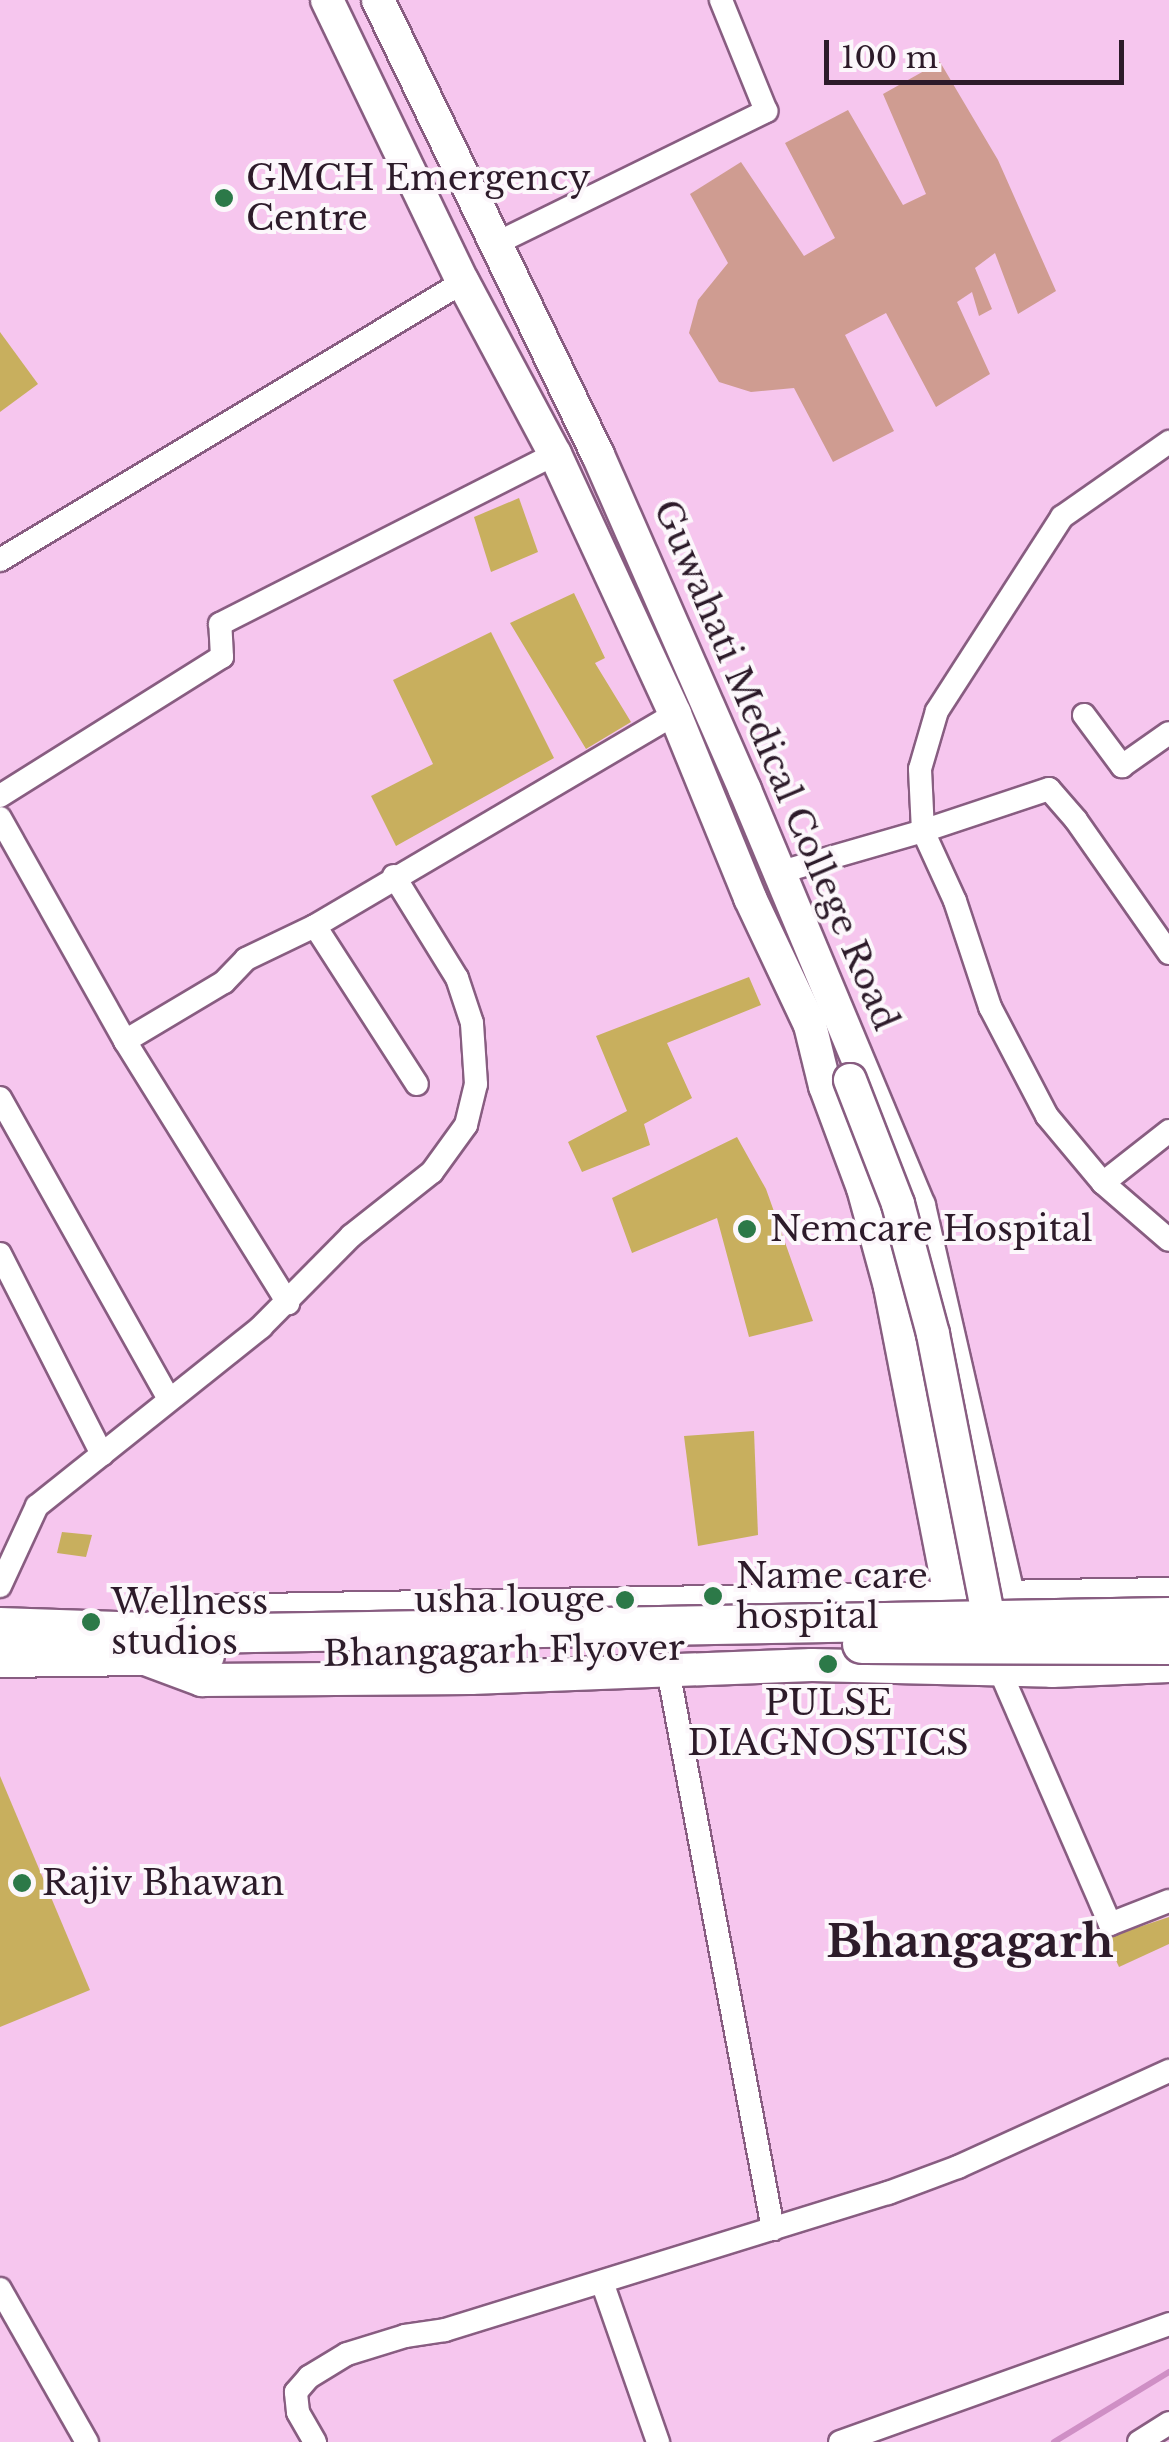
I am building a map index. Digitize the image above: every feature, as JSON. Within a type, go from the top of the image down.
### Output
[{"type":"main road","name":"Guwahati Medical College Road","points":[[327,0],[463,282],[555,454],[675,714],[750,898],[828,1027],[919,1206],[999,1607]]},
{"type":"main road","name":"Guwahati Medical College Road","points":[[378,0],[598,455],[780,872],[828,1027],[824,1086],[863,1188],[890,1287],[950,1595]]},
{"type":"main road","points":[[0,1658],[139,1644],[203,1611],[950,1595],[999,1607],[898,1204],[828,1027]]},
{"type":"main road","points":[[894,1598],[899,1669]]},
{"type":"main road","name":"Bhangagarh Flyover","points":[[201,1644],[999,1607],[1167,1607]]},
{"type":"main road","points":[[0,1627],[139,1644],[202,1680],[812,1664],[1000,1671],[1169,1666]]},
{"type":"main road","name":"Bhangagarh Flyover","points":[[139,1644],[1169,1644]]},
{"type":"street","points":[[497,242],[766,112],[721,0]]},
{"type":"street","points":[[0,560],[463,282]]},
{"type":"street","points":[[1166,451],[1062,517],[937,711],[920,768],[923,831],[954,901],[990,1007],[1047,1116],[1103,1183],[1169,1240]]},
{"type":"street","points":[[0,796],[222,657],[220,624],[555,454]]},
{"type":"street","points":[[125,1042],[224,982],[246,959],[315,926],[675,714]]},
{"type":"street","points":[[1084,715],[1122,766],[1169,732]]},
{"type":"street","points":[[780,872],[1049,789],[1076,820],[1169,953]]},
{"type":"street","points":[[0,818],[125,1042],[288,1302]]},
{"type":"street","points":[[0,1586],[37,1506],[288,1302],[351,1236],[432,1172],[466,1125],[476,1084],[472,1023],[457,978],[394,876]]},
{"type":"street","points":[[315,926],[418,1084]]},
{"type":"street","points":[[0,1098],[168,1399]]},
{"type":"street","points":[[1103,1183],[1169,1131]]},
{"type":"street","points":[[0,1254],[102,1454]]},
{"type":"street","points":[[668,1670],[773,2229]]},
{"type":"street","points":[[1000,1671],[1110,1924],[1169,1901]]},
{"type":"street","points":[[315,2442],[298,2412],[296,2392],[309,2377],[347,2354],[405,2336],[445,2330],[602,2282],[958,2167],[1169,2072]]},
{"type":"street","points":[[602,2282],[658,2442]]},
{"type":"street","points":[[0,2288],[87,2442]]},
{"type":"street","points":[[840,2442],[1169,2324]]},
{"type":"street","points":[[1139,2442],[1169,2422]]},
{"type":"shaded area","points":[[940,62],[998,160],[1056,291],[1018,314],[995,253],[975,268],[992,309],[979,316],[972,292],[957,302],[990,374],[936,407],[886,313],[845,335],[894,431],[833,462],[794,388],[751,392],[719,382],[689,333],[698,300],[728,263],[690,194],[741,162],[804,256],[835,238],[785,143],[848,110],[903,205],[926,194],[883,94]]},
{"type":"building","points":[[0,332],[38,384],[0,412]]},
{"type":"building","points":[[519,498],[538,552],[491,572],[474,517]]},
{"type":"building","points":[[574,593],[605,658],[595,663],[631,722],[586,749],[510,623]]},
{"type":"building","points":[[491,632],[554,758],[396,846],[371,796],[433,764],[393,680]]},
{"type":"building","points":[[749,977],[761,1005],[667,1043],[692,1098],[644,1124],[650,1145],[582,1172],[568,1142],[627,1111],[596,1036]]},
{"type":"building","points":[[737,1137],[766,1189],[813,1321],[749,1337],[717,1218],[632,1253],[612,1198]]},
{"type":"building","points":[[754,1431],[758,1535],[698,1546],[684,1436]]},
{"type":"building","points":[[62,1532],[92,1535],[86,1557],[57,1553]]},
{"type":"building","name":"Rajiv Bhawan","points":[[0,1776],[90,1990],[0,2027]]},
{"type":"building","points":[[1169,1917],[1169,1944],[1119,1967],[1106,1938]]},
{"type":"waterway","points":[[1054,2442],[1169,2372]]},
{"type":"place","name":"GMCH Emergency Centre","points":[[224,198]]},
{"type":"place","name":"Nemcare Hospital","points":[[747,1229]]},
{"type":"place","name":"Name care hospital","points":[[713,1596]]},
{"type":"place","name":"usha louge","points":[[625,1600]]},
{"type":"place","name":"Wellness studios","points":[[91,1622]]},
{"type":"place","name":"PULSE DIAGNOSTICS","points":[[828,1664]]},
{"type":"place","name":"Rajiv Bhawan","points":[[22,1883]]},
{"type":"district","name":"Bhangagarh","points":[[970,1942]]}]
